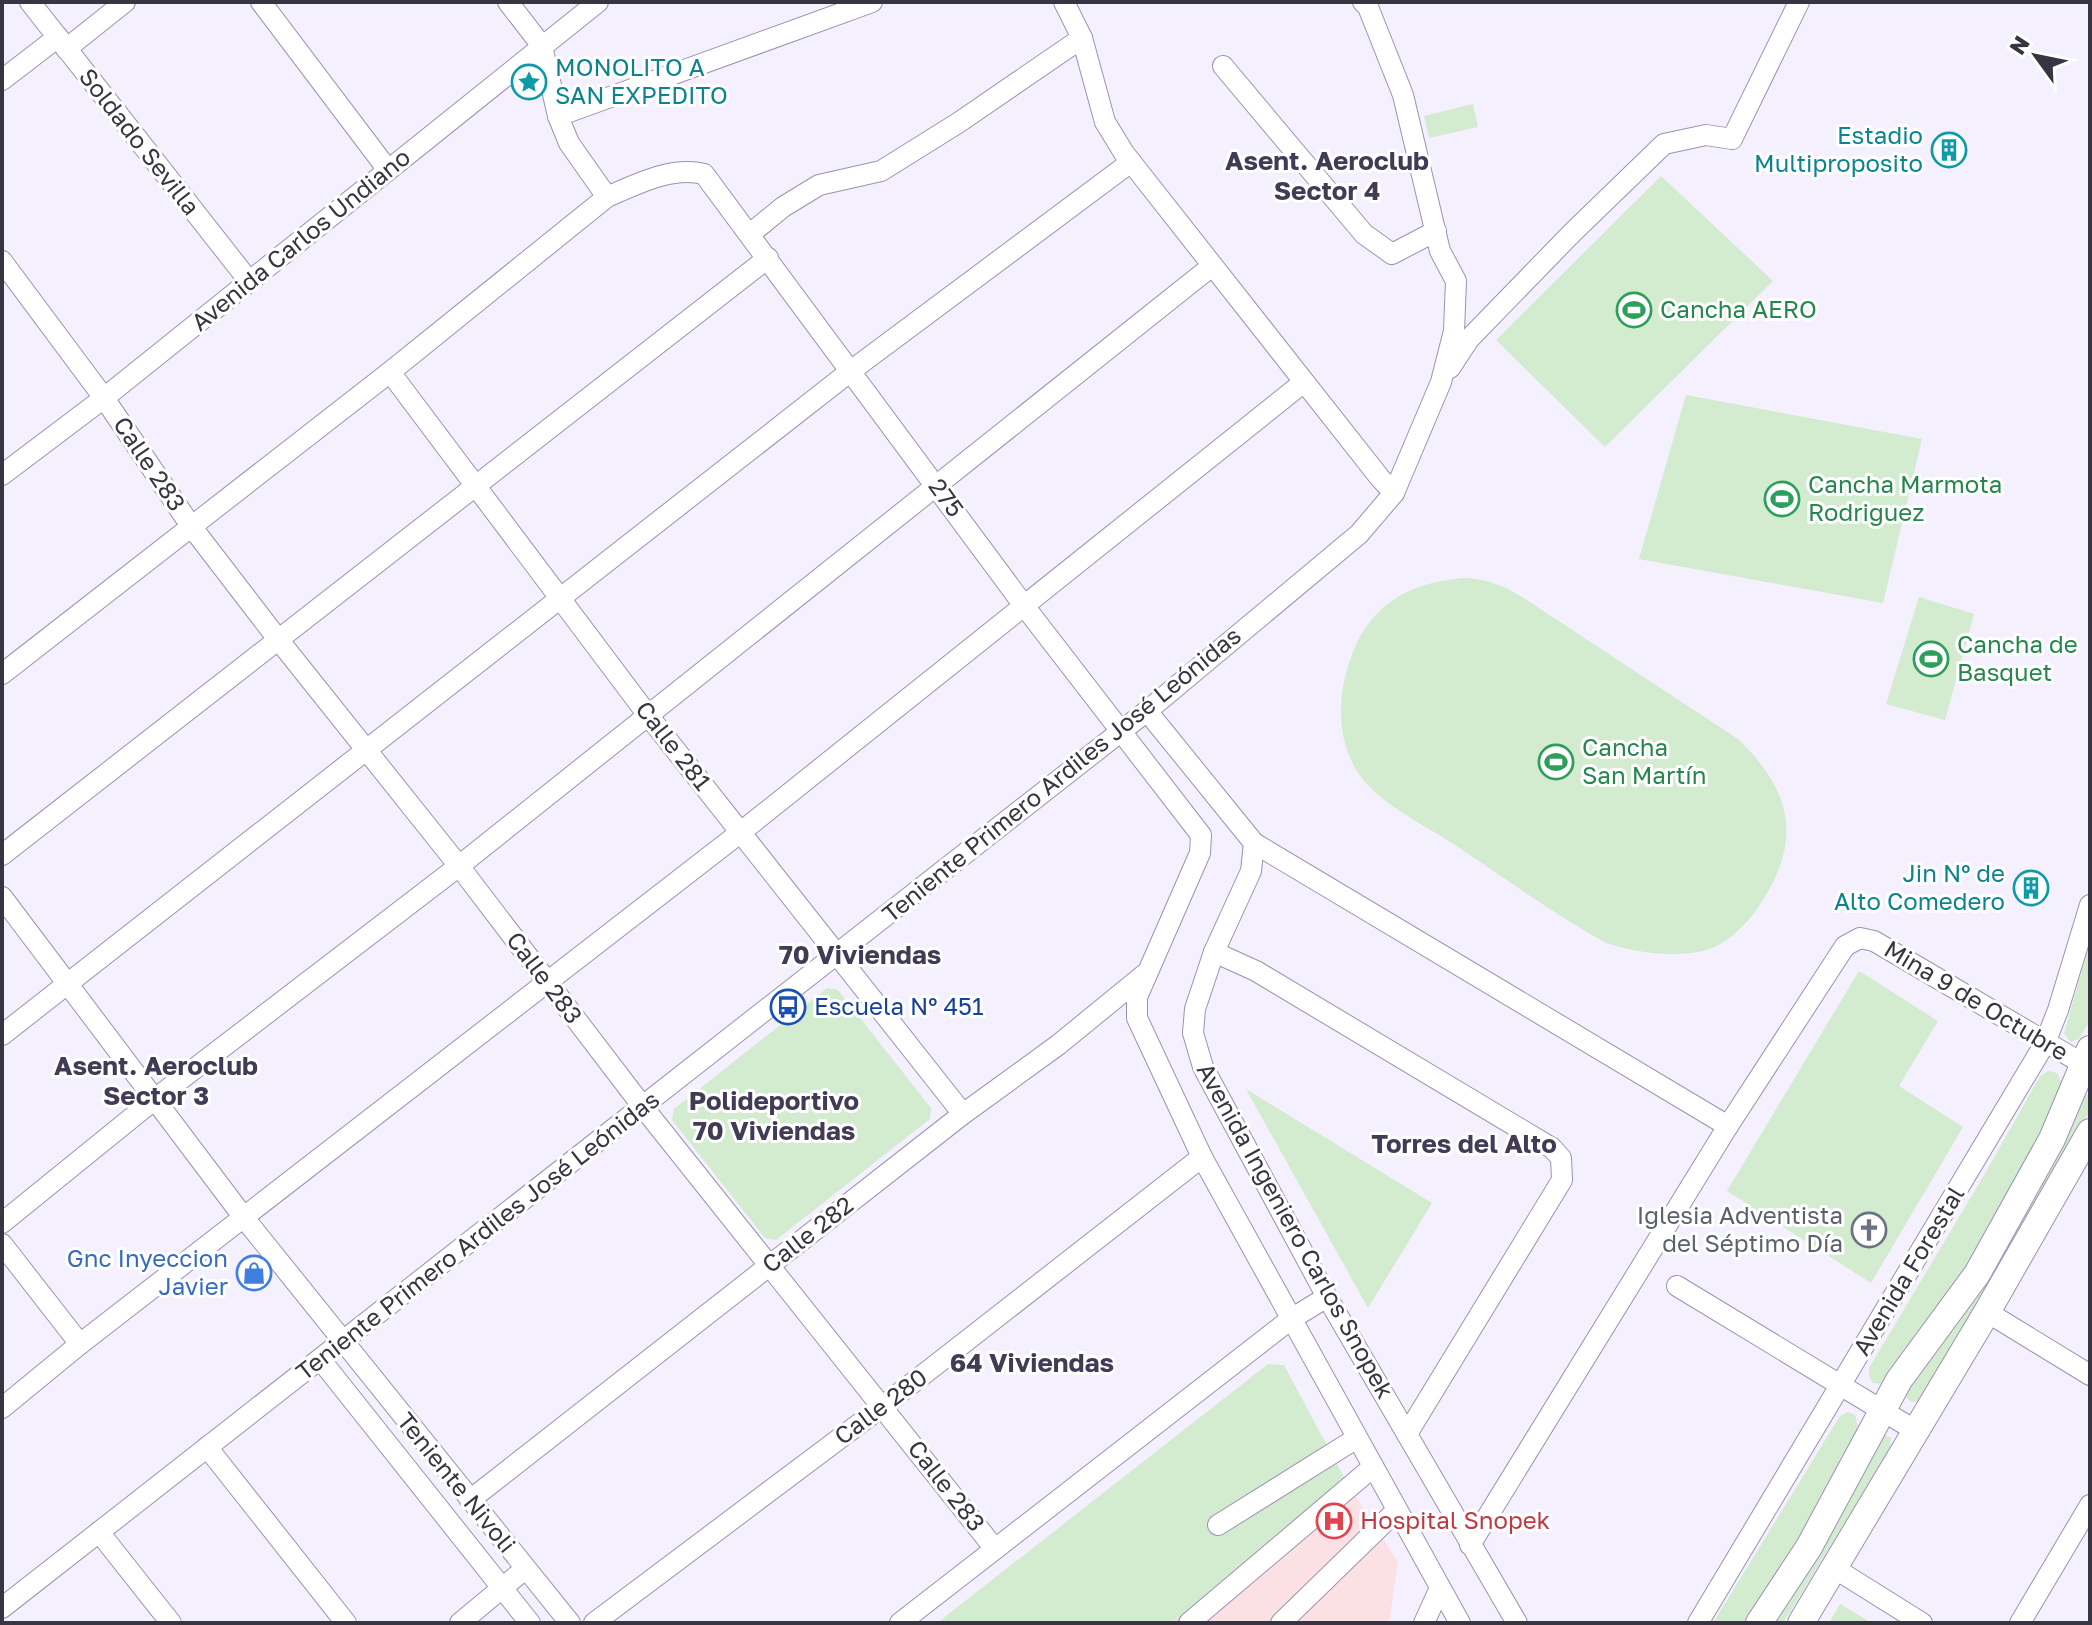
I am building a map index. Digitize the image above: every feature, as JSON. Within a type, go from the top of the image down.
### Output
[{"type":"main road","name":"Avenida Forestal","points":[[1759,1623],[1809,1547],[1880,1410],[1977,1274],[2052,1139],[2087,1060]]},
{"type":"main road","points":[[1801,1623],[1987,1312],[2090,1132]]},
{"type":"street","name":"Soldado Sevilla","points":[[30,2],[249,281]]},
{"type":"street","points":[[2,80],[125,2]]},
{"type":"street","points":[[261,2],[388,170]]},
{"type":"street","points":[[2,674],[390,372],[607,197],[569,143],[558,116],[542,46],[508,2]]},
{"type":"street","name":"Avenida Carlos Undiano","points":[[2,475],[104,398],[598,2]]},
{"type":"street","points":[[558,116],[872,2]]},
{"type":"street","points":[[1064,2],[1082,38],[1105,122],[1131,162],[1394,493]]},
{"type":"street","points":[[1363,2],[1368,7],[1403,95],[1440,251],[1456,281],[1454,331],[1441,382]]},
{"type":"street","points":[[1441,382],[1469,339],[1664,144],[1706,135],[1732,139],[1799,2]]},
{"type":"street","points":[[750,234],[783,207],[819,185],[881,171],[958,123],[1082,38]]},
{"type":"street","points":[[1223,66],[1364,234],[1392,254],[1436,231]]},
{"type":"street","points":[[2,1035],[852,370],[1131,162]]},
{"type":"street","name":"275","points":[[607,197],[643,181],[689,170],[704,174],[1025,607],[1191,820]]},
{"type":"street","points":[[2,855],[768,258]]},
{"type":"street","name":"Calle 283","points":[[2,261],[104,398],[191,526],[277,638],[459,866],[643,1107],[995,1549]]},
{"type":"street","points":[[2,1223],[155,1099],[459,866],[1212,266]]},
{"type":"street","name":"Calle 281","points":[[390,372],[647,714],[963,1114]]},
{"type":"street","points":[[2,1408],[80,1344],[741,832],[1304,382]]},
{"type":"street","name":"Teniente Primero Ardiles José Leónidas","points":[[2,1608],[1122,731],[1359,534],[1394,493],[1441,382]]},
{"type":"street","points":[[1147,711],[1254,843],[1728,1126],[1470,1545]]},
{"type":"street","name":"Avenida Ingeniero Carlos Snopek","points":[[1191,820],[1201,835],[1200,853],[1137,997],[1137,1018],[1202,1157],[1460,1623]]},
{"type":"street","name":"Avenida Ingeniero Carlos Snopek","points":[[1254,843],[1251,871],[1214,952],[1195,1009],[1193,1033],[1203,1067],[1327,1297],[1517,1623]]},
{"type":"street","name":"Teniente Nivoli","points":[[2,897],[245,1219],[570,1623]]},
{"type":"street","name":"Avenida Forestal","points":[[1698,1623],[2045,1043],[2090,905]]},
{"type":"street","name":"Mina 9 de Octubre","points":[[1728,1126],[1845,946],[1860,938],[1874,941],[2045,1043],[2087,1060]]},
{"type":"street","points":[[1214,952],[1270,979],[1552,1148],[1561,1158],[1562,1180],[1407,1434]]},
{"type":"street","name":"Calle 282","points":[[470,1500],[1148,972]]},
{"type":"street","name":"Calle 280","points":[[594,1623],[883,1406],[1202,1157]]},
{"type":"street","points":[[2,1244],[80,1344]]},
{"type":"street","points":[[1677,1286],[1916,1431]]},
{"type":"street","points":[[900,1623],[1291,1319],[1327,1297]]},
{"type":"street","points":[[1987,1312],[2090,1375]]},
{"type":"street","name":"Teniente Nivoli","points":[[320,1359],[530,1623]]},
{"type":"street","points":[[1218,1525],[1357,1438]]},
{"type":"street","points":[[207,1447],[346,1623]]},
{"type":"street","points":[[1189,1623],[1373,1467]]},
{"type":"street","points":[[2020,1623],[2090,1505]]},
{"type":"street","points":[[1281,1623],[1397,1510]]},
{"type":"street","points":[[99,1532],[171,1623]]},
{"type":"street","points":[[1834,1568],[1922,1623]]},
{"type":"street","points":[[460,1623],[525,1569]]},
{"type":"street","points":[[1424,1623],[1440,1588]]},
{"type":"shaded area","name":"Hospital Snopek","points":[[1346,1481],[1398,1562],[1389,1623],[1171,1623]]},
{"type":"green space","points":[[1473,104],[1478,127],[1429,138],[1424,116]]},
{"type":"green space","name":"Cancha AERO","points":[[1661,176],[1773,281],[1605,447],[1496,340]]},
{"type":"green space","name":"Cancha Marmota Rodriguez","points":[[1686,395],[1922,439],[1883,603],[1639,559]]},
{"type":"green space","name":"Cancha San Martín","points":[[1464,578],[1494,583],[1522,597],[1738,739],[1757,759],[1781,799],[1786,819],[1786,839],[1773,883],[1753,914],[1732,936],[1706,950],[1674,954],[1651,953],[1606,943],[1402,812],[1377,794],[1359,774],[1345,743],[1341,710],[1345,677],[1356,645],[1375,616],[1400,596],[1430,584]]},
{"type":"green space","name":"Cancha de Basquet","points":[[1919,597],[1974,614],[1945,720],[1886,704]]},
{"type":"green space","points":[[2090,942],[2090,1020],[2079,1039],[2070,1042],[2064,1033]]},
{"type":"green space","points":[[1859,971],[1938,1021],[1899,1086],[1963,1127],[1871,1283],[1727,1191]]},
{"type":"green space","points":[[827,988],[838,990],[931,1108],[930,1119],[776,1240],[765,1238],[672,1120],[674,1109]]},
{"type":"green space","points":[[2048,1071],[2057,1073],[2062,1084],[2025,1170],[1949,1297],[1883,1384],[1873,1383],[1869,1368],[2040,1076]]},
{"type":"green space","points":[[1246,1089],[1432,1203],[1368,1308]]},
{"type":"green space","points":[[2084,1095],[2090,1095],[2090,1111],[1921,1398],[1916,1402],[1910,1401],[1906,1396],[1907,1390],[1971,1304]]},
{"type":"green space","points":[[1268,1364],[1284,1365],[1346,1481],[1171,1623],[937,1623]]},
{"type":"green space","points":[[1848,1412],[1855,1415],[1858,1426],[1831,1488],[1747,1623],[1713,1623],[1840,1416]]},
{"type":"green space","points":[[1882,1434],[1891,1438],[1890,1449],[1783,1623],[1770,1623]]},
{"type":"green space","points":[[1840,1604],[1872,1623],[1829,1623]]},
{"type":"place","name":"MONOLITO A SAN EXPEDITO","points":[[529,82]]},
{"type":"place","name":"Estadio Multiproposito","points":[[1949,150]]},
{"type":"place","name":"Cancha AERO","points":[[1634,310]]},
{"type":"place","name":"Cancha Marmota Rodriguez","points":[[1782,499]]},
{"type":"place","name":"Cancha de Basquet","points":[[1931,659]]},
{"type":"place","name":"Cancha San Martín","points":[[1556,762]]},
{"type":"place","name":"Jin Nº de Alto Comedero","points":[[2031,888]]},
{"type":"place","name":"Escuela Nº 451","points":[[788,1007]]},
{"type":"place","name":"Iglesia Adventista del Séptimo Día","points":[[1869,1230]]},
{"type":"place","name":"Gnc Inyeccion Javier","points":[[254,1273]]},
{"type":"place","name":"Hospital Snopek","points":[[1334,1521]]},
{"type":"district","name":"Asent. Aeroclub Sector 4","points":[[1327,176]]},
{"type":"district","name":"70 Viviendas","points":[[860,955]]},
{"type":"district","name":"Asent. Aeroclub Sector 3","points":[[156,1081]]},
{"type":"district","name":"Polideportivo 70 Viviendas","points":[[774,1116]]},
{"type":"district","name":"Torres del Alto","points":[[1464,1144]]},
{"type":"district","name":"64 Viviendas","points":[[1032,1363]]}]
